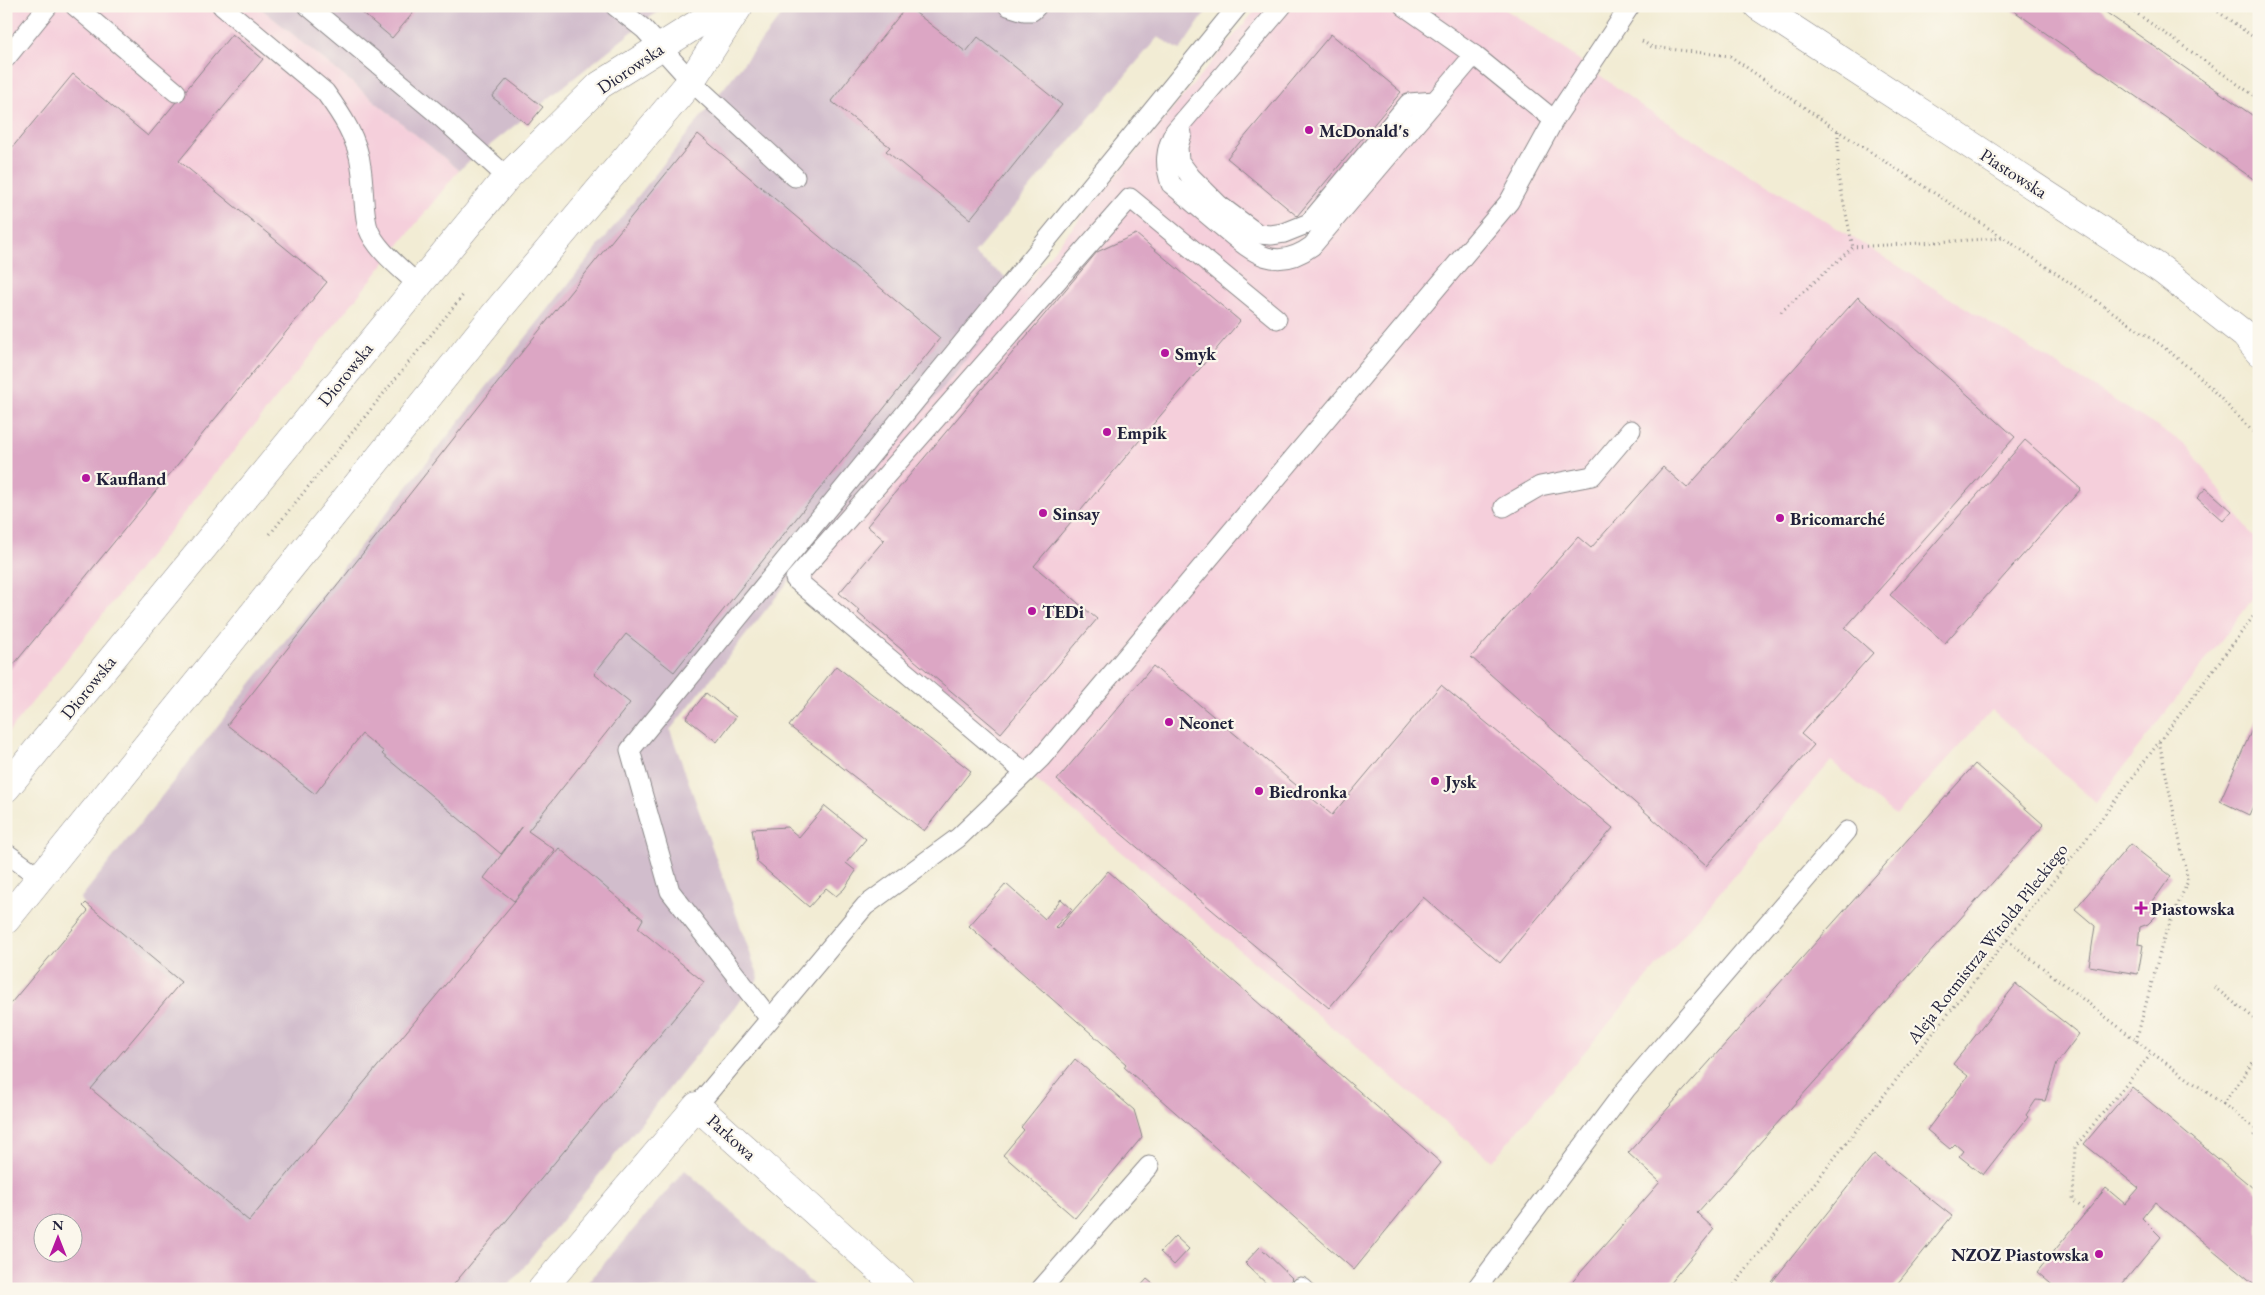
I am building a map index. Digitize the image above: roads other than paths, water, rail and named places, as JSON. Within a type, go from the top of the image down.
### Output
[{"type":"street","name":"Diorowska","points":[[6,788],[507,177],[600,86],[726,6]]},
{"type":"street","points":[[6,920],[493,316],[691,81],[739,6]]},
{"type":"street","name":"Piastowska","points":[[1761,7],[2162,270],[2245,335],[2259,352]]},
{"type":"street","name":"Parkowa","points":[[542,1289],[697,1106],[901,1289]]},
{"type":"lane","points":[[6,58],[48,6]]},
{"type":"lane","points":[[74,6],[176,92]]},
{"type":"lane","points":[[222,6],[325,92],[338,109],[350,131],[361,164],[368,228],[380,247],[418,285]]},
{"type":"lane","points":[[308,6],[434,111],[507,177]]},
{"type":"lane","points":[[614,6],[644,29],[691,81],[795,177]]},
{"type":"lane","points":[[1008,6],[1024,11],[1032,11],[1037,6]]},
{"type":"lane","points":[[770,1019],[670,891],[630,750],[1238,6]]},
{"type":"lane","points":[[1282,6],[1175,131],[1169,142],[1166,155],[1166,170],[1171,184],[1247,248],[1257,254],[1280,260],[1302,253],[1312,246],[1474,55]]},
{"type":"lane","points":[[1404,6],[1474,55],[1554,120]]},
{"type":"lane","points":[[697,1106],[866,906],[958,838],[1041,758],[1509,202],[1554,120],[1630,6]]},
{"type":"lane","points":[[1188,116],[1178,147],[1179,161],[1219,205],[1258,234],[1271,235],[1284,233],[1309,222],[1409,103],[1435,101]]},
{"type":"lane","points":[[1025,773],[795,579],[1130,198],[1277,319]]},
{"type":"lane","points":[[1504,507],[1540,486],[1592,476],[1631,430]]},
{"type":"lane","points":[[1476,1289],[1626,1089],[1847,831]]},
{"type":"lane","points":[[6,853],[41,878]]},
{"type":"lane","points":[[1041,1289],[1149,1166]]},
{"type":"place","name":"McDonald's","points":[[1309,130]]},
{"type":"place","name":"Smyk","points":[[1165,353]]},
{"type":"place","name":"Empik","points":[[1107,432]]},
{"type":"place","name":"Kaufland","points":[[86,478]]},
{"type":"place","name":"Sinsay","points":[[1043,513]]},
{"type":"place","name":"Bricomarché","points":[[1780,518]]},
{"type":"place","name":"TEDi","points":[[1032,611]]},
{"type":"place","name":"Neonet","points":[[1169,722]]},
{"type":"place","name":"Jysk","points":[[1435,781]]},
{"type":"place","name":"Biedronka","points":[[1259,791]]},
{"type":"place","name":"Piastowska","points":[[2141,908]]},
{"type":"place","name":"NZOZ Piastowska","points":[[2099,1254]]}]
